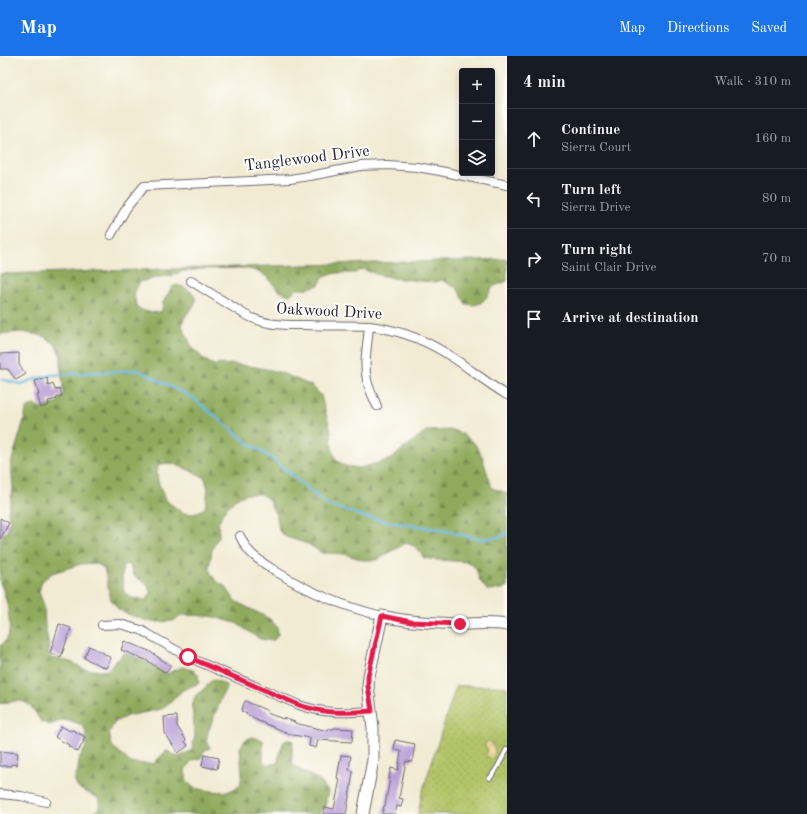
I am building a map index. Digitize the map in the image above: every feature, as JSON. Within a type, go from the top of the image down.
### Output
[{"type":"street","name":"Tanglewood Drive","points":[[111,235],[127,207],[144,186],[290,179],[361,166],[388,165],[425,168],[507,185]]},
{"type":"street","name":"Oakwood Drive","points":[[191,281],[244,314],[261,322],[284,325],[369,326],[410,335],[458,361],[507,395]]},
{"type":"street","points":[[369,326],[366,374],[368,386],[377,406]]},
{"type":"street","points":[[240,536],[252,554],[292,582],[316,594],[369,613],[411,622],[460,624],[496,623],[507,625]]},
{"type":"street","points":[[363,814],[373,760],[374,735],[368,676],[382,616]]},
{"type":"street","points":[[102,625],[120,624],[141,630],[202,664],[299,705],[313,709],[335,712],[372,711]]},
{"type":"street","points":[[0,794],[21,796],[46,802]]},
{"type":"lane","points":[[490,778],[507,749]]},
{"type":"green space","points":[[507,259],[507,281],[492,287],[483,301],[477,305],[466,304],[457,288],[441,280],[435,282],[394,278],[362,269],[355,273],[337,273],[327,275],[322,279],[319,285],[305,289],[296,289],[290,295],[279,291],[266,276],[256,271],[244,268],[202,269],[180,272],[170,277],[165,276],[140,282],[136,289],[134,295],[137,308],[153,312],[162,311],[163,302],[172,287],[177,285],[192,292],[195,302],[184,318],[182,326],[192,347],[205,360],[214,365],[233,364],[271,370],[282,373],[312,386],[321,395],[331,432],[332,448],[336,460],[345,466],[360,468],[391,459],[426,431],[452,430],[461,433],[475,444],[482,456],[492,488],[507,493],[507,587],[502,589],[487,590],[479,579],[476,568],[468,562],[424,558],[416,547],[406,543],[377,560],[363,560],[345,554],[322,553],[308,544],[286,537],[279,531],[277,518],[269,500],[261,494],[246,494],[237,498],[223,512],[218,524],[219,535],[212,550],[209,569],[215,580],[226,587],[235,601],[270,619],[277,627],[278,635],[273,641],[260,639],[236,623],[210,616],[182,615],[173,621],[157,622],[147,621],[127,614],[118,609],[111,600],[104,568],[95,563],[81,564],[52,573],[42,581],[39,592],[44,606],[49,655],[52,658],[71,662],[84,669],[100,671],[108,670],[116,660],[120,659],[121,655],[125,653],[146,662],[166,674],[182,667],[193,670],[198,674],[199,683],[183,690],[162,709],[127,716],[115,722],[109,733],[112,746],[131,763],[153,764],[165,752],[168,751],[175,756],[180,756],[192,750],[195,735],[192,707],[195,696],[212,680],[220,682],[227,686],[208,732],[207,740],[210,748],[204,751],[201,758],[191,761],[185,770],[187,781],[194,788],[227,792],[240,786],[242,774],[240,748],[245,740],[252,737],[263,740],[263,761],[268,765],[277,763],[283,743],[286,740],[292,740],[292,763],[297,768],[319,780],[328,791],[325,806],[319,814],[93,814],[98,809],[98,798],[78,788],[75,782],[79,759],[86,747],[86,733],[82,725],[63,720],[50,725],[41,722],[32,707],[25,702],[14,701],[0,704],[0,646],[8,637],[9,615],[6,600],[0,584],[0,535],[7,532],[10,521],[8,512],[13,489],[11,463],[26,410],[30,406],[36,405],[41,409],[56,403],[64,394],[61,357],[55,344],[43,336],[23,332],[0,334],[0,274]],"holes":[[[171,463],[205,478],[208,489],[205,508],[194,514],[183,513],[165,500],[158,481],[157,471],[159,464]],[[128,564],[134,576],[146,583],[151,593],[147,600],[132,598],[124,592],[122,578],[123,565]]]},
{"type":"green space","points":[[456,686],[507,687],[507,814],[418,814],[422,793]]},
{"type":"sand","points":[[488,741],[492,743],[495,750],[495,754],[491,758],[486,754],[488,750],[485,745]]},
{"type":"building","points":[[19,353],[19,365],[26,374],[16,380],[8,369],[0,369],[0,354]]},
{"type":"building","points":[[47,378],[48,385],[53,383],[55,390],[60,389],[62,396],[48,401],[49,405],[41,408],[35,381]]},
{"type":"building","points":[[0,518],[9,523],[0,539]]},
{"type":"building","points":[[59,624],[71,628],[61,657],[50,653]]},
{"type":"building","points":[[124,641],[149,651],[171,666],[166,673],[146,660],[121,650]]},
{"type":"building","points":[[89,646],[111,658],[106,668],[84,658]]},
{"type":"building","points":[[245,701],[268,711],[267,713],[295,723],[328,731],[328,729],[334,728],[353,729],[352,742],[318,740],[316,748],[309,746],[310,738],[293,735],[256,720],[246,714],[247,713],[241,711]]},
{"type":"building","points":[[177,716],[177,726],[188,746],[178,753],[165,733],[164,717]]},
{"type":"building","points":[[61,726],[70,731],[73,730],[85,737],[78,752],[55,737]]},
{"type":"building","points":[[395,740],[415,744],[412,762],[406,761],[399,798],[403,799],[401,807],[397,806],[395,814],[382,814],[385,806],[391,768],[398,770],[401,751],[394,750]]},
{"type":"building","points":[[0,751],[18,753],[17,765],[11,764],[11,766],[0,766]]},
{"type":"building","points":[[204,755],[219,758],[217,769],[202,766]]},
{"type":"building","points":[[341,755],[351,756],[349,770],[353,771],[346,814],[323,814],[325,807],[334,809],[340,779],[337,778]]},
{"type":"waterway","points":[[0,379],[21,384],[52,375],[138,370],[193,398],[248,443],[270,457],[326,504],[362,516],[437,529],[480,539],[501,537],[507,533]]},
{"type":"route","points":[[188,657],[299,705],[313,709],[335,712],[372,711],[368,676],[382,616],[411,622],[460,624]]}]
